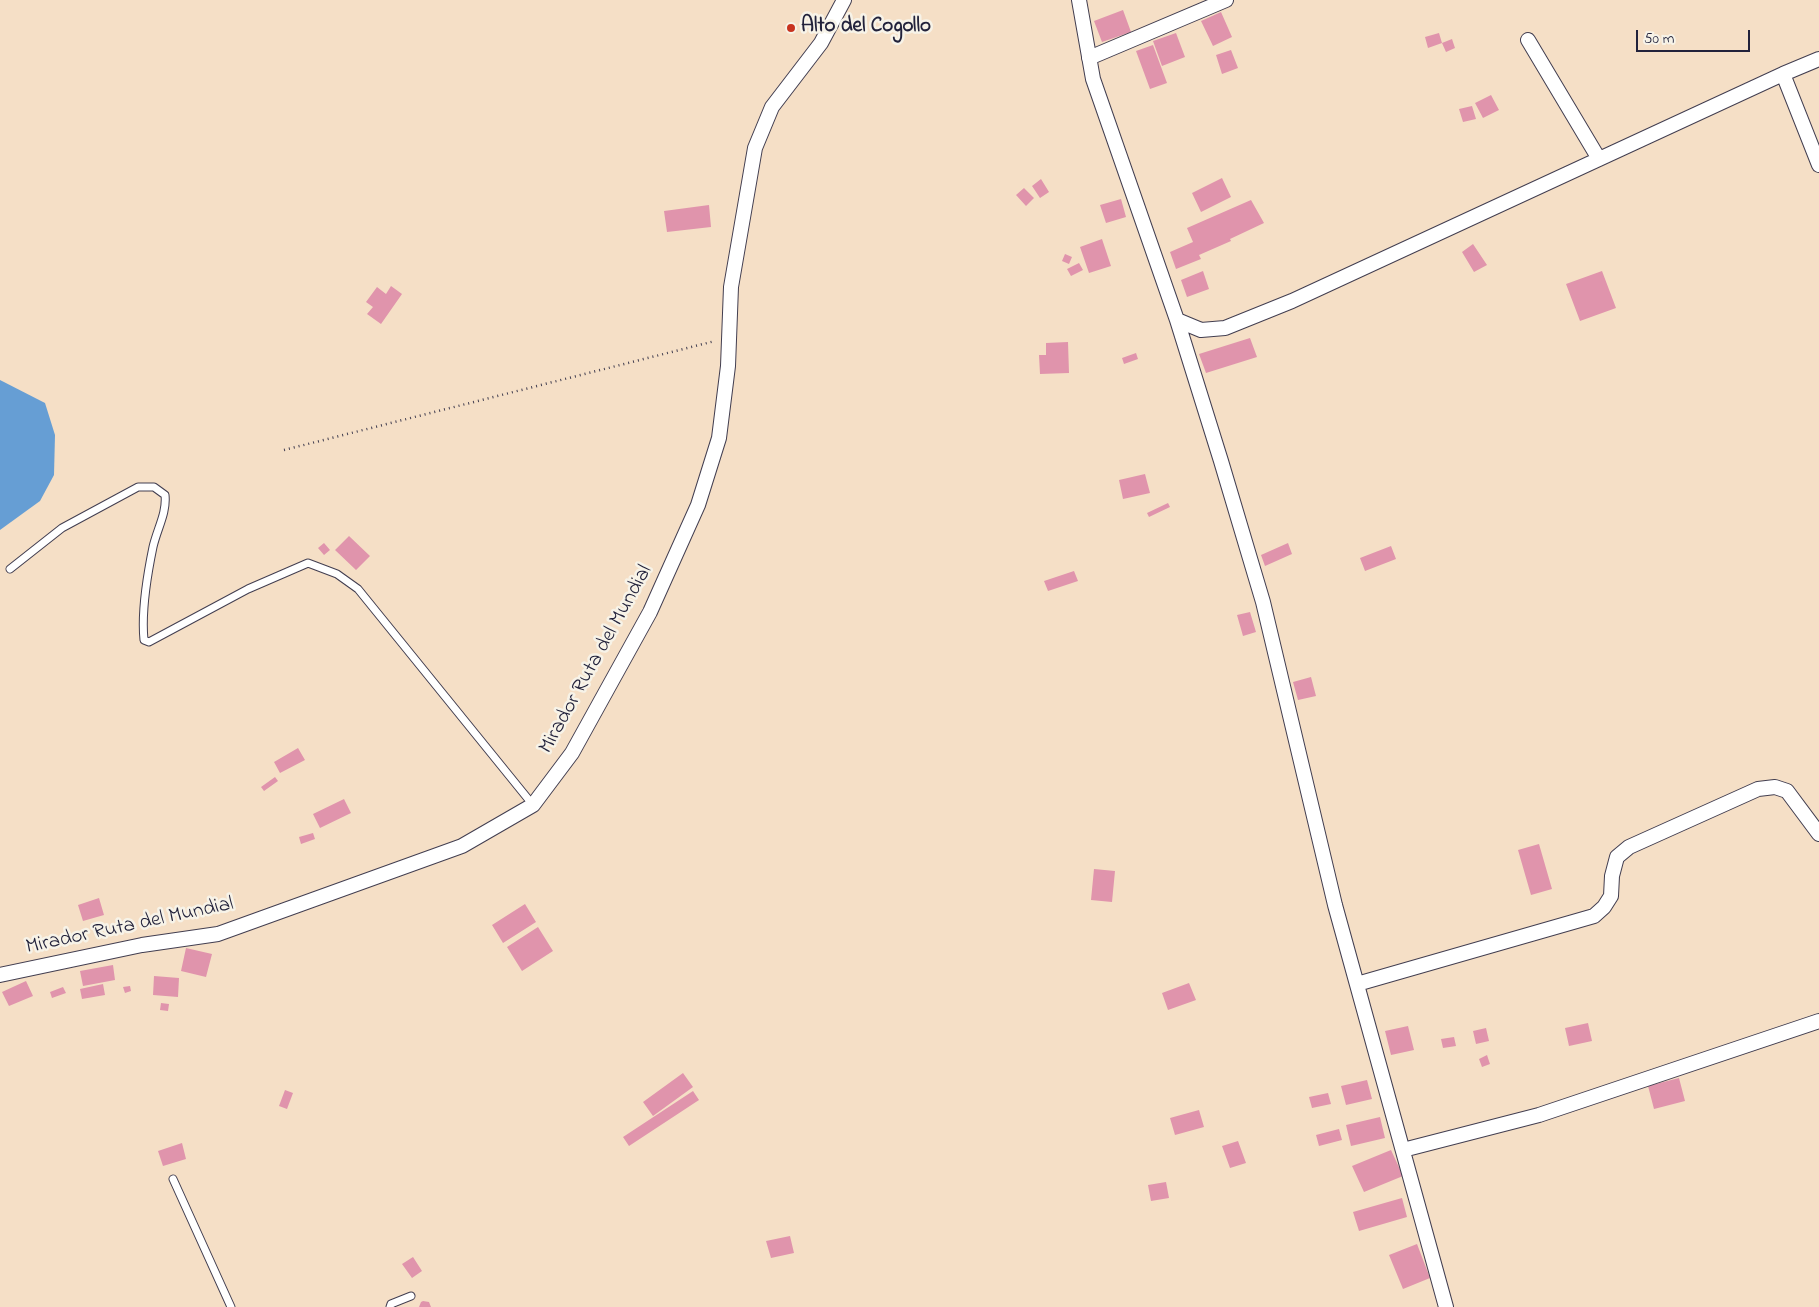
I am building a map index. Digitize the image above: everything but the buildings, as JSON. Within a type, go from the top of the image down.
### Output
[{"type":"street","name":"Mirador Ruta del Mundial","points":[[0,974],[142,944],[218,934],[462,846],[533,805],[572,754],[646,621],[698,505],[719,438],[728,366],[730,287],[755,148],[772,107],[821,43],[844,0]]},
{"type":"street","points":[[1079,0],[1093,79],[1176,320],[1221,460],[1263,602],[1335,905],[1446,1307]]},
{"type":"street","points":[[1089,58],[1226,0]]},
{"type":"street","points":[[1528,40],[1600,159]]},
{"type":"street","points":[[1176,320],[1201,330],[1225,328],[1292,301],[1819,59]]},
{"type":"street","points":[[1783,74],[1819,165]]},
{"type":"street","points":[[1357,984],[1594,916],[1604,907],[1611,896],[1612,876],[1617,857],[1629,847],[1758,789],[1775,786],[1787,791],[1819,834]]},
{"type":"street","points":[[1403,1150],[1539,1115],[1819,1021]]},
{"type":"lane","points":[[10,569],[62,528],[138,487],[154,487],[165,495],[166,506],[154,546],[146,587],[144,640],[149,642],[248,589],[308,563],[337,574],[358,589],[533,805]]},
{"type":"lane","points":[[174,1179],[231,1307]]},
{"type":"lane","points":[[390,1307],[391,1304],[411,1296]]},
{"type":"path","points":[[284,450],[728,337]]},
{"type":"water","points":[[0,380],[45,403],[55,435],[54,475],[40,501],[0,530]]},
{"type":"place","name":"Alto del Cogollo","points":[[791,28]]}]
